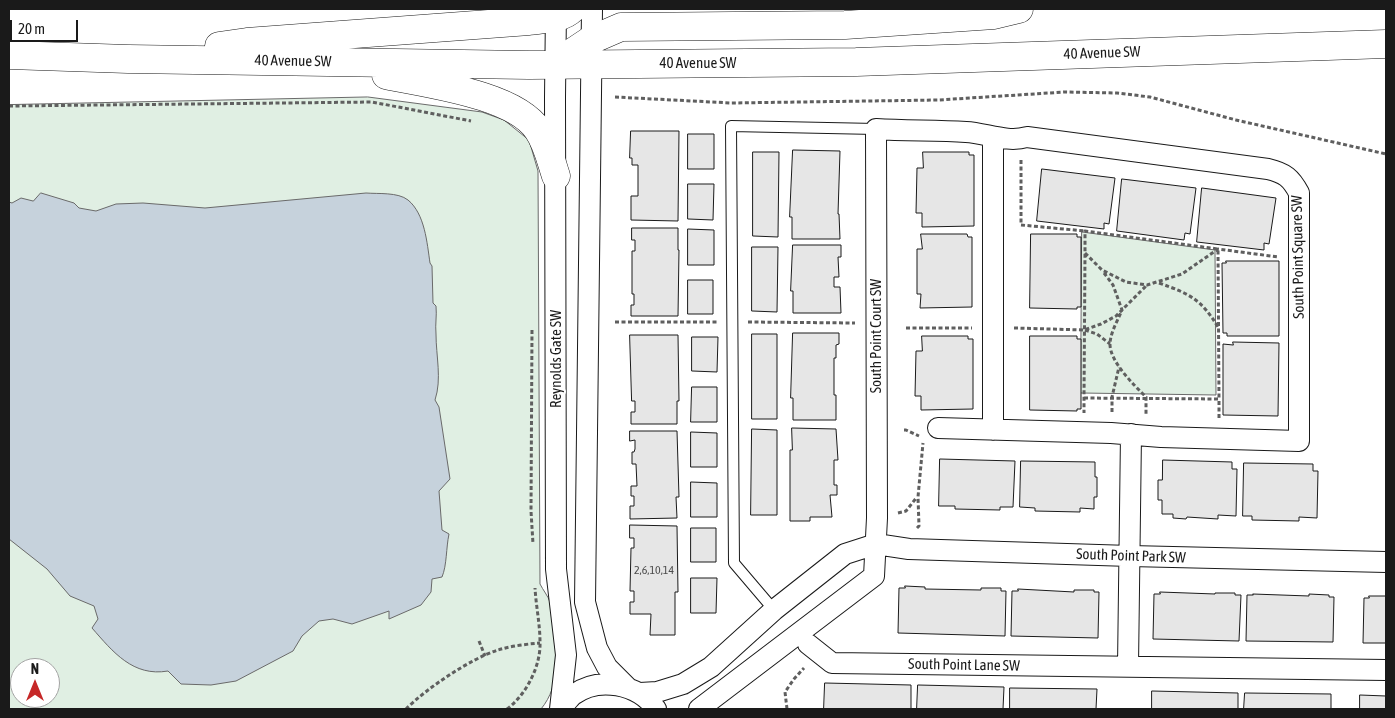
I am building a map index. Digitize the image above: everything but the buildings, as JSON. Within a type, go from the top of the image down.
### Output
[{"type":"main road","points":[[591,52],[621,27],[845,25],[994,15],[1019,9]]},
{"type":"main road","points":[[128,59],[247,42],[499,24],[561,11]]},
{"type":"main road","name":"40 Avenue SW","points":[[9,56],[555,64],[591,52],[856,62],[1386,44]]},
{"type":"main road","points":[[328,62],[468,93],[510,106],[522,113],[538,130],[548,150],[556,176]]},
{"type":"street","points":[[592,9],[585,602],[597,648],[608,666],[656,709]]},
{"type":"street","name":"Reynolds Gate SW","points":[[560,709],[566,655],[556,570],[555,64],[561,11]]},
{"type":"street","name":"South Point Square SW","points":[[876,129],[968,132],[993,137],[1021,139],[1027,137],[1268,169],[1281,172],[1294,182],[1299,193],[1299,441],[993,430],[931,433]]},
{"type":"street","name":"South Point Court SW","points":[[876,129],[876,544]]},
{"type":"street","points":[[993,137],[993,430]]},
{"type":"street","points":[[1128,666],[1130,556],[1138,435]]},
{"type":"street","points":[[699,709],[874,576],[876,544]]},
{"type":"street","name":"South Point Park SW","points":[[560,709],[574,695],[591,687],[610,684],[634,690],[657,692],[683,684],[711,667],[774,610],[845,554],[876,544],[909,549],[1386,562]]},
{"type":"street","name":"South Point Lane SW","points":[[813,648],[832,664],[1386,670]]},
{"type":"lane","points":[[774,610],[734,563],[731,126],[876,129]]},
{"type":"path","points":[[614,98],[731,103],[938,100],[1065,92],[1118,93],[1150,97],[1236,120],[1386,154]]},
{"type":"path","points":[[9,106],[372,102],[477,123]]},
{"type":"path","points":[[1021,139],[1021,225],[1085,231],[1299,260]]},
{"type":"path","points":[[1084,408],[1085,231]]},
{"type":"path","points":[[1102,270],[1126,282],[1147,285],[1182,274],[1218,249]]},
{"type":"path","points":[[1084,398],[1219,399],[1218,249]]},
{"type":"path","points":[[1085,253],[1102,270],[1113,285],[1119,298],[1122,310],[1110,344],[1112,355],[1129,379],[1146,397]]},
{"type":"path","points":[[1159,282],[1195,298],[1207,310],[1218,327]]},
{"type":"path","points":[[1084,330],[1101,324],[1122,310],[1147,285]]},
{"type":"path","points":[[532,323],[531,511],[533,548]]},
{"type":"path","points":[[906,328],[981,328]]},
{"type":"path","points":[[1008,328],[1084,330],[1097,334],[1110,344]]},
{"type":"path","points":[[1111,433],[1112,397],[1120,366]]},
{"type":"path","points":[[1138,435],[1146,397]]},
{"type":"path","points":[[914,532],[919,526],[918,497],[931,433]]},
{"type":"path","points":[[897,513],[906,511],[918,497]]},
{"type":"path","points":[[507,709],[522,694],[533,673],[539,654],[540,643],[535,585]]},
{"type":"path","points":[[479,640],[484,656]]},
{"type":"path","points":[[406,709],[428,690],[484,656],[498,650],[540,643]]},
{"type":"path","points":[[787,709],[785,692],[813,648]]},
{"type":"green space","points":[[368,97],[482,112],[504,120],[529,140],[538,171],[540,584],[551,604],[557,656],[552,689],[541,709],[9,709],[9,105]]},
{"type":"green space","points":[[1082,232],[1215,250],[1216,395],[1081,393]]},
{"type":"shaded area","points":[[41,193],[74,203],[79,208],[96,211],[116,204],[143,203],[205,208],[366,193],[404,197],[414,206],[422,221],[432,266],[433,303],[436,306],[438,376],[435,400],[439,407],[450,479],[439,491],[442,530],[449,534],[444,572],[442,577],[432,579],[431,592],[421,605],[389,619],[389,611],[352,624],[333,619],[319,621],[302,636],[293,651],[236,681],[211,685],[181,684],[168,671],[144,670],[125,661],[116,654],[92,628],[98,619],[94,606],[70,596],[47,569],[9,539],[9,202],[12,203],[21,198],[33,201]]}]
